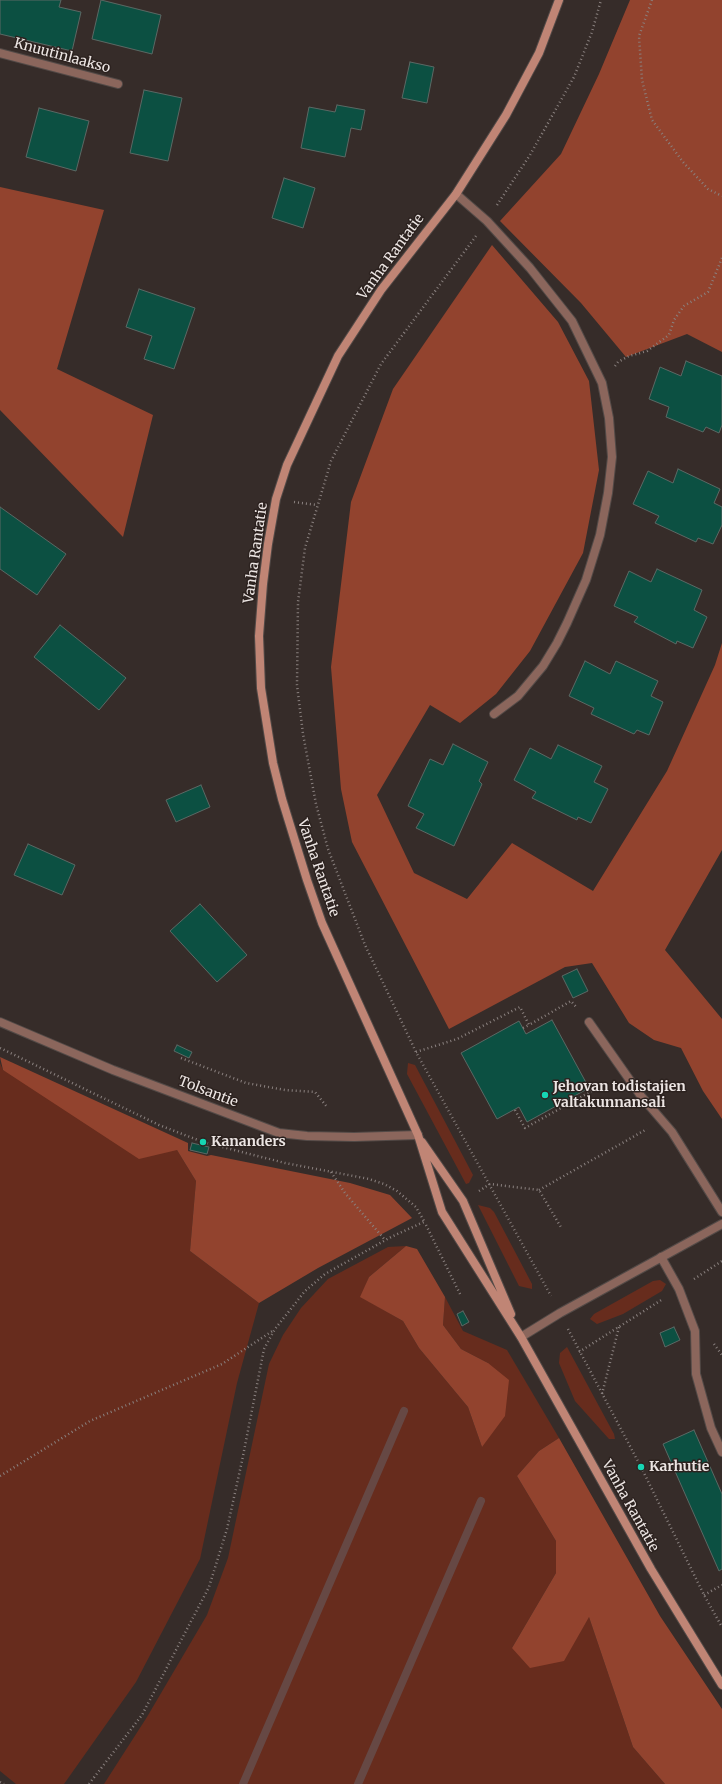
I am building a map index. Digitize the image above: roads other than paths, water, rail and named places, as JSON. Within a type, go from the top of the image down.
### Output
[{"type":"main road","name":"Vanha Rantatie","points":[[559,0],[539,52],[506,115],[456,194],[382,290],[338,356],[287,465],[276,499],[268,544],[259,636],[261,688],[273,763],[292,835],[322,923],[418,1135],[442,1212],[521,1337],[651,1569],[722,1685]]},
{"type":"main road","name":"Vanha Rantatie","points":[[418,1135],[463,1201],[521,1337]]},
{"type":"street","name":"Knuutinlaakso","points":[[0,53],[118,84]]},
{"type":"street","points":[[456,194],[487,221],[530,268],[572,320],[602,383],[609,418],[612,457],[608,493],[600,535],[586,580],[557,643],[543,666],[518,696],[494,714]]},
{"type":"street","name":"Tolsantie","points":[[0,1022],[113,1070],[279,1133],[307,1136],[354,1137],[418,1135]]},
{"type":"street","points":[[589,1022],[641,1096],[672,1132],[722,1212]]},
{"type":"street","points":[[521,1337],[560,1313],[661,1256],[722,1224]]},
{"type":"street","points":[[661,1256],[679,1288],[695,1332],[696,1374],[712,1428],[722,1452]]},
{"type":"waterway","points":[[243,1784],[404,1411]]},
{"type":"waterway","points":[[358,1784],[481,1501]]},
{"type":"place","name":"Jehovan todistajien valtakunnansali","points":[[545,1095]]},
{"type":"place","name":"Kananders","points":[[203,1142]]},
{"type":"place","name":"Karhutie","points":[[641,1467]]}]
